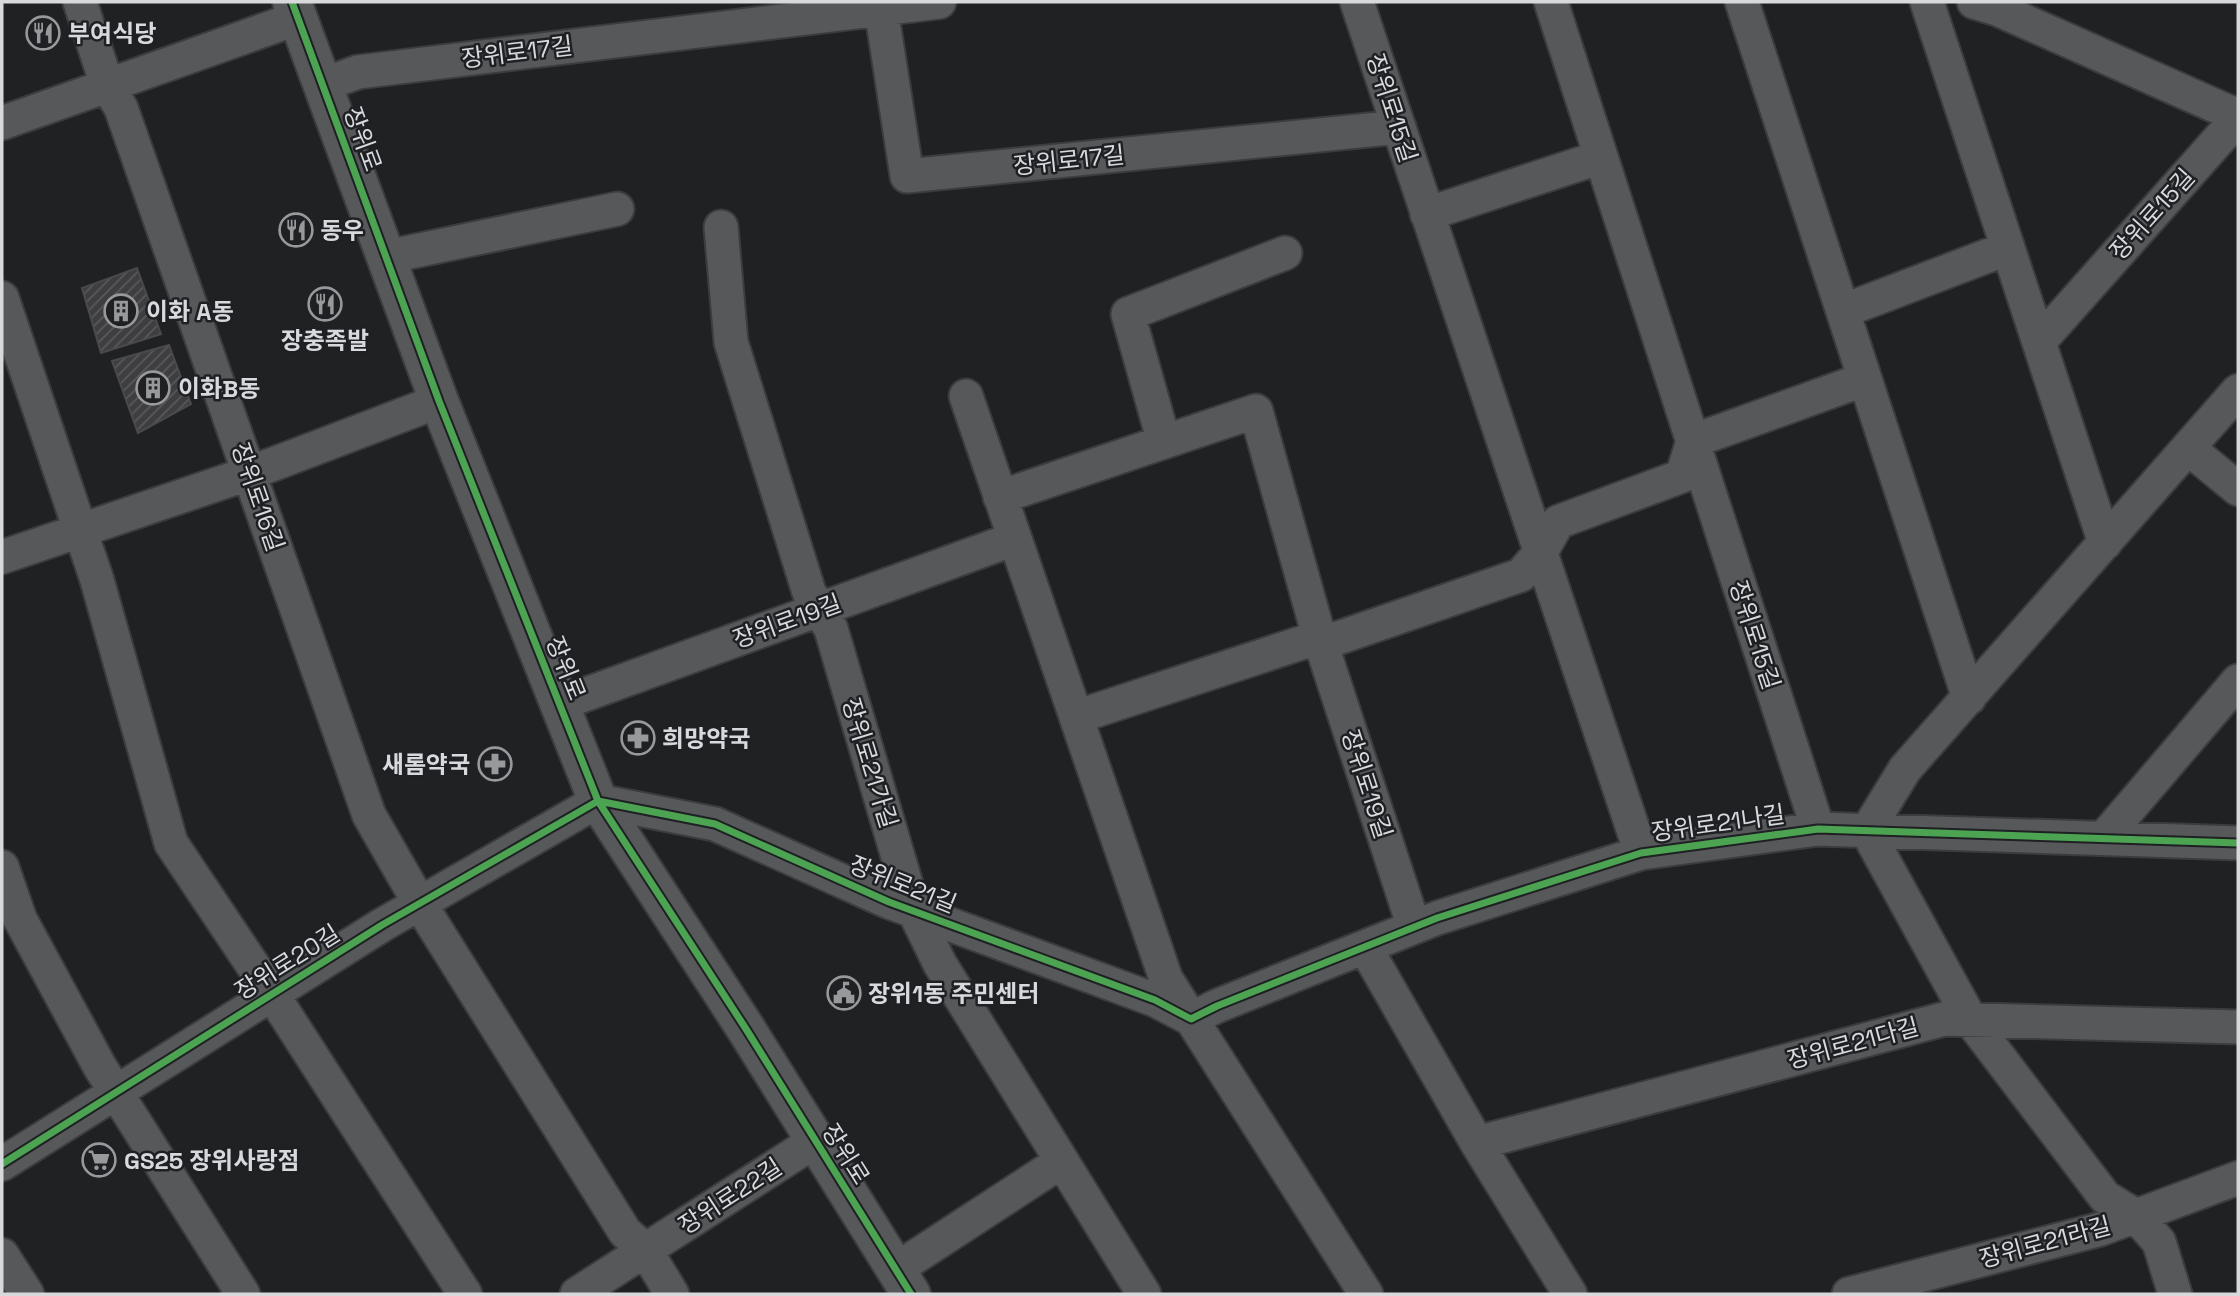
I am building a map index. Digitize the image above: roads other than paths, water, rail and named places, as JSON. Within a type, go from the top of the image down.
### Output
[{"type":"street","points":[[79,2],[107,85]]},
{"type":"street","name":"장위로17길","points":[[322,85],[358,72],[881,5],[939,2]]},
{"type":"street","name":"장위로15길","points":[[1357,2],[1641,853]]},
{"type":"street","name":"장위로15길","points":[[1551,2],[1818,829]]},
{"type":"street","points":[[1742,2],[1969,698]]},
{"type":"street","points":[[1927,2],[2105,543]]},
{"type":"street","name":"장위로15길","points":[[1974,2],[1997,9],[2238,117],[2039,342]]},
{"type":"street","name":"장위로17길","points":[[881,5],[908,176],[1399,127]]},
{"type":"street","points":[[2,123],[107,85],[295,10]]},
{"type":"street","name":"장위로","points":[[295,10],[439,401],[598,801],[903,1282],[1062,1161]]},
{"type":"street","name":"장위로16길","points":[[107,85],[121,108],[369,815],[420,904]]},
{"type":"street","points":[[1427,214],[1601,157]]},
{"type":"street","points":[[386,257],[617,209]]},
{"type":"street","name":"장위로21가길","points":[[721,226],[731,342],[809,592],[831,629],[914,911],[940,964],[1144,1294]]},
{"type":"street","points":[[1843,311],[2008,248]]},
{"type":"street","points":[[1164,442],[1128,314],[1285,253]]},
{"type":"street","points":[[2,298],[97,580],[171,843],[272,994]]},
{"type":"street","points":[[1076,717],[1304,642],[1338,638],[1521,575],[1541,552],[1558,522],[1682,476],[1693,441],[1865,379]]},
{"type":"street","points":[[2175,1294],[2159,1242],[2136,1216],[2105,1196],[1970,1019],[1867,831],[1905,769],[2238,391]]},
{"type":"street","name":"장위로21길","points":[[966,396],[1166,979],[1366,1294]]},
{"type":"street","points":[[2,557],[250,473],[439,401]]},
{"type":"street","name":"장위로19길","points":[[1000,497],[1256,411],[1320,640],[1414,927]]},
{"type":"street","points":[[2188,448],[2238,489]]},
{"type":"street","name":"장위로19길","points":[[559,704],[1014,539]]},
{"type":"street","points":[[2104,838],[2238,681]]},
{"type":"street","name":"장위로21길","points":[[598,801],[715,824],[889,902],[1155,1000],[1191,1019]]},
{"type":"street","name":"장위로20길","points":[[2,1164],[272,994],[598,801]]},
{"type":"street","name":"장위로21나길","points":[[1191,1019],[1217,1006],[1437,918],[1641,853],[1818,829],[2238,843]]},
{"type":"street","points":[[2,867],[20,919],[100,1067],[243,1294]]},
{"type":"street","points":[[420,904],[625,1232],[646,1251],[672,1294]]},
{"type":"street","points":[[1365,947],[1477,1143],[1570,1294]]},
{"type":"street","name":"장위로20길","points":[[272,994],[465,1294]]},
{"type":"street","name":"장위로21다길","points":[[1477,1143],[1944,1019],[2238,1027]]},
{"type":"street","name":"장위로22길","points":[[577,1294],[815,1141]]},
{"type":"street","name":"장위로21라길","points":[[1849,1294],[2101,1229],[2238,1178]]},
{"type":"street","points":[[2,1255],[27,1294]]},
{"type":"place","name":"부여식당","points":[[43,33]]},
{"type":"place","name":"동우","points":[[296,230]]},
{"type":"place","name":"장충족발","points":[[325,304]]},
{"type":"place","name":"이화 A동","points":[[121,311]]},
{"type":"place","name":"이화B동","points":[[153,388]]},
{"type":"place","name":"희망약국","points":[[638,738]]},
{"type":"place","name":"새롬약국","points":[[495,764]]},
{"type":"place","name":"장위1동 주민센터","points":[[844,993]]},
{"type":"place","name":"GS25 장위사랑점","points":[[99,1160]]}]
